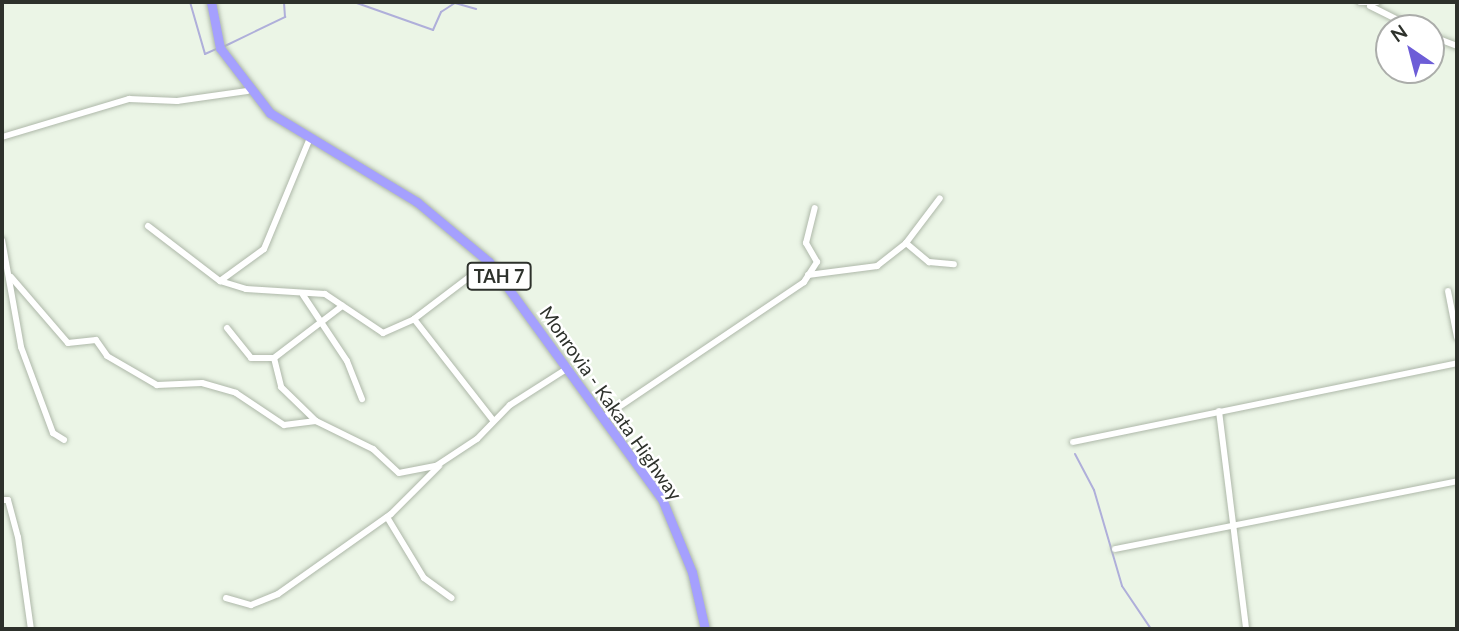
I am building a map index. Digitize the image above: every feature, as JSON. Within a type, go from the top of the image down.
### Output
[{"type":"highway","name":"Monrovia - Kakata Highway","points":[[211,2],[219,48],[247,91],[310,138],[456,229],[489,262],[662,499],[692,572],[705,629]]},
{"type":"street","points":[[1360,2],[1374,4],[1391,14]]},
{"type":"street","points":[[2,137],[129,99],[177,101],[247,91]]},
{"type":"street","points":[[220,281],[264,249],[310,138]]},
{"type":"street","points":[[808,275],[877,266],[906,243],[940,198]]},
{"type":"street","points":[[604,417],[636,390],[735,334],[808,275],[817,262],[806,243],[815,208]]},
{"type":"street","points":[[148,226],[220,281],[303,295],[325,294],[383,333],[414,319],[489,262]]},
{"type":"street","points":[[2,240],[21,346],[53,433],[64,440]]},
{"type":"street","points":[[906,243],[929,261],[954,264]]},
{"type":"street","points":[[10,278],[68,342],[96,340],[107,356],[157,385],[202,383],[236,393],[284,425],[316,421]]},
{"type":"street","points":[[1448,290],[1457,337]]},
{"type":"street","points":[[303,295],[325,323],[362,399]]},
{"type":"street","points":[[226,328],[251,358],[274,358],[325,323],[342,306]]},
{"type":"street","points":[[414,319],[492,419]]},
{"type":"street","points":[[274,358],[281,387],[316,421],[373,449],[399,473],[436,466],[477,439],[492,419],[568,368]]},
{"type":"street","points":[[1073,442],[1457,363]]},
{"type":"street","points":[[1219,411],[1230,525],[1246,629]]},
{"type":"street","points":[[226,598],[251,605],[278,594],[387,517],[439,466]]},
{"type":"street","points":[[1115,549],[1457,481]]},
{"type":"street","points":[[2,500],[8,500],[18,537],[31,629]]},
{"type":"street","points":[[387,517],[424,578],[452,598]]},
{"type":"waterway","points":[[190,2],[205,54],[216,49]]},
{"type":"waterway","points":[[225,46],[285,17],[284,2]]},
{"type":"waterway","points":[[354,2],[433,30],[441,12],[455,3],[476,9]]},
{"type":"waterway","points":[[1075,454],[1094,490],[1122,586],[1151,629]]}]
